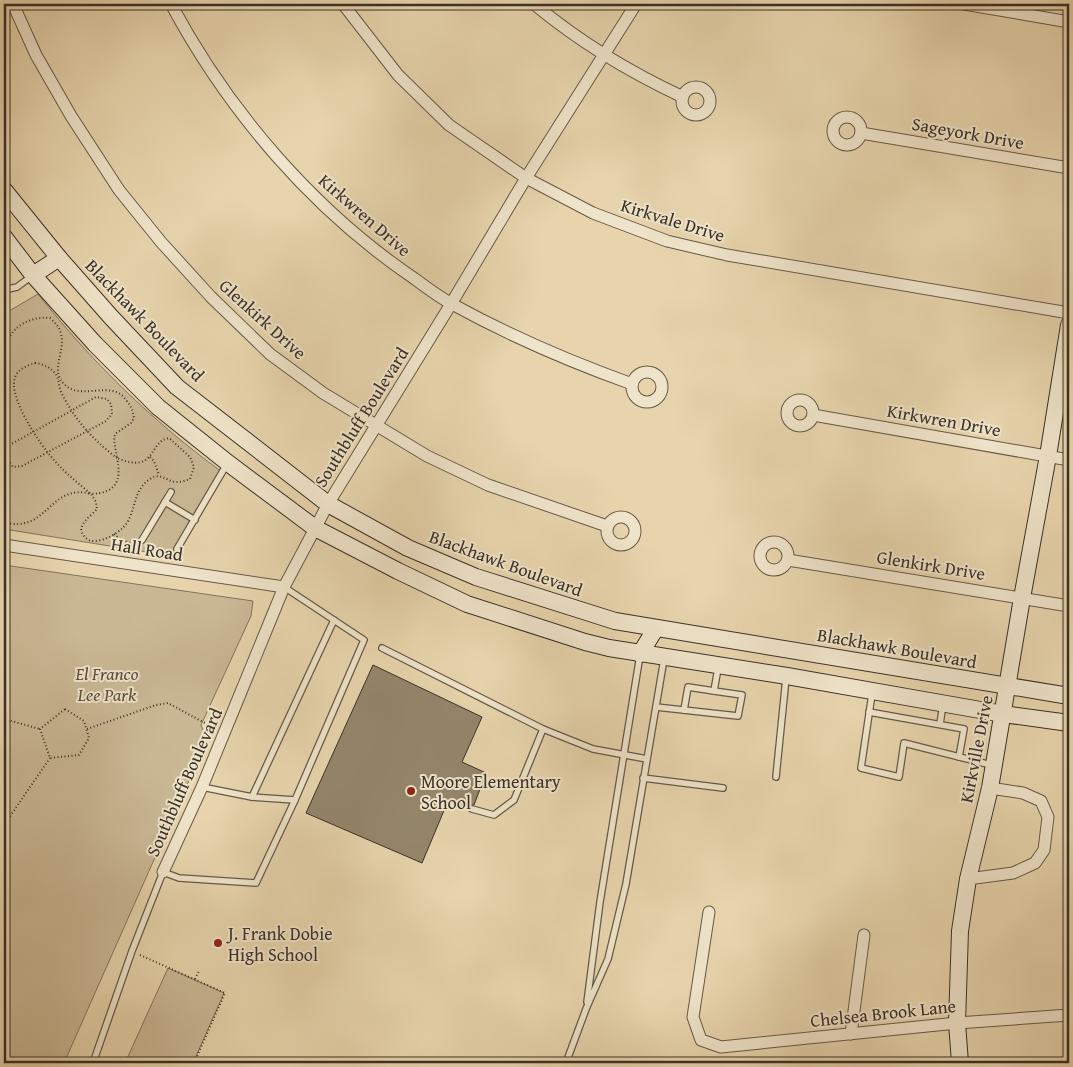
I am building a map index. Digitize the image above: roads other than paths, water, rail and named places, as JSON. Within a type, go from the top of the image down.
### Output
[{"type":"main road","name":"Blackhawk Boulevard","points":[[4,190],[58,258],[177,387],[328,504],[408,548],[476,577],[615,621],[1069,696]]},
{"type":"main road","points":[[4,237],[33,275],[95,344],[158,407],[228,463],[315,528],[467,604],[585,642],[640,654],[664,656],[1003,714],[1069,723]]},
{"type":"main road","points":[[33,275],[58,258]]},
{"type":"main road","name":"Kirkville Drive","points":[[960,1063],[957,1023],[960,931],[968,879],[994,766],[1069,325]]},
{"type":"main road","points":[[158,407],[177,387]]},
{"type":"main road","points":[[398,571],[408,548]]},
{"type":"main road","points":[[640,654],[656,628]]},
{"type":"main road","points":[[656,628],[664,656]]},
{"type":"street","name":"Glenkirk Drive","points":[[13,4],[36,55],[71,116],[119,190],[161,242],[211,297],[270,354],[323,393],[426,456],[488,485],[607,526]]},
{"type":"street","name":"Kirkwren Drive","points":[[172,4],[192,42],[225,90],[282,164],[331,212],[382,257],[451,304],[529,343],[585,367],[632,384]]},
{"type":"street","name":"Kirkvale Drive","points":[[343,4],[398,75],[449,125],[526,178],[593,213],[667,241],[727,255],[1069,313]]},
{"type":"street","points":[[534,4],[562,28],[604,56],[643,79],[683,97]]},
{"type":"street","name":"Southbluff Boulevard","points":[[163,872],[225,734],[284,587],[328,504],[526,178],[636,4]]},
{"type":"street","points":[[964,4],[1069,22]]},
{"type":"street","name":"Sageyork Drive","points":[[861,133],[1069,168]]},
{"type":"street","name":"Kirkwren Drive","points":[[813,415],[1069,460]]},
{"type":"street","name":"Hall Road","points":[[4,545],[284,587]]},
{"type":"street","name":"Glenkirk Drive","points":[[788,560],[1069,606]]},
{"type":"street","points":[[968,879],[1013,873],[1035,863],[1044,850],[1048,817],[1041,801],[1023,793],[990,788]]},
{"type":"street","name":"Chelsea Brook Lane","points":[[709,912],[693,1017],[701,1040],[721,1047],[957,1023],[1069,1016]]},
{"type":"street","points":[[851,1034],[864,935]]},
{"type":"lane","points":[[4,290],[17,287],[33,275]]},
{"type":"lane","points":[[177,549],[228,463]]},
{"type":"lane","points":[[142,540],[171,492]]},
{"type":"lane","points":[[165,502],[194,520]]},
{"type":"lane","points":[[93,1063],[132,951],[163,872],[179,878],[256,883],[295,800],[364,640],[284,587]]},
{"type":"lane","points":[[252,797],[334,620]]},
{"type":"lane","points":[[382,648],[543,729],[593,749],[647,759]]},
{"type":"lane","points":[[586,1009],[600,902],[640,654]]},
{"type":"lane","points":[[566,1063],[586,1009],[608,959],[626,884],[664,656]]},
{"type":"lane","points":[[714,691],[718,666]]},
{"type":"lane","points":[[776,777],[787,676]]},
{"type":"lane","points":[[656,707],[738,716],[742,695],[688,687],[684,710]]},
{"type":"lane","points":[[873,692],[861,768],[899,777],[904,744],[994,766]]},
{"type":"lane","points":[[940,724],[943,704]]},
{"type":"lane","points":[[869,712],[964,729],[959,757]]},
{"type":"lane","points":[[472,809],[494,815],[514,800],[543,729]]},
{"type":"lane","points":[[644,778],[723,788]]},
{"type":"lane","points":[[202,787],[252,797],[295,800]]},
{"type":"place","name":"Moore Elementary School","points":[[411,791]]},
{"type":"place","name":"J. Frank Dobie High School","points":[[218,943]]},
{"type":"park label","name":"El Franco Lee Park","points":[[107,683]]}]
